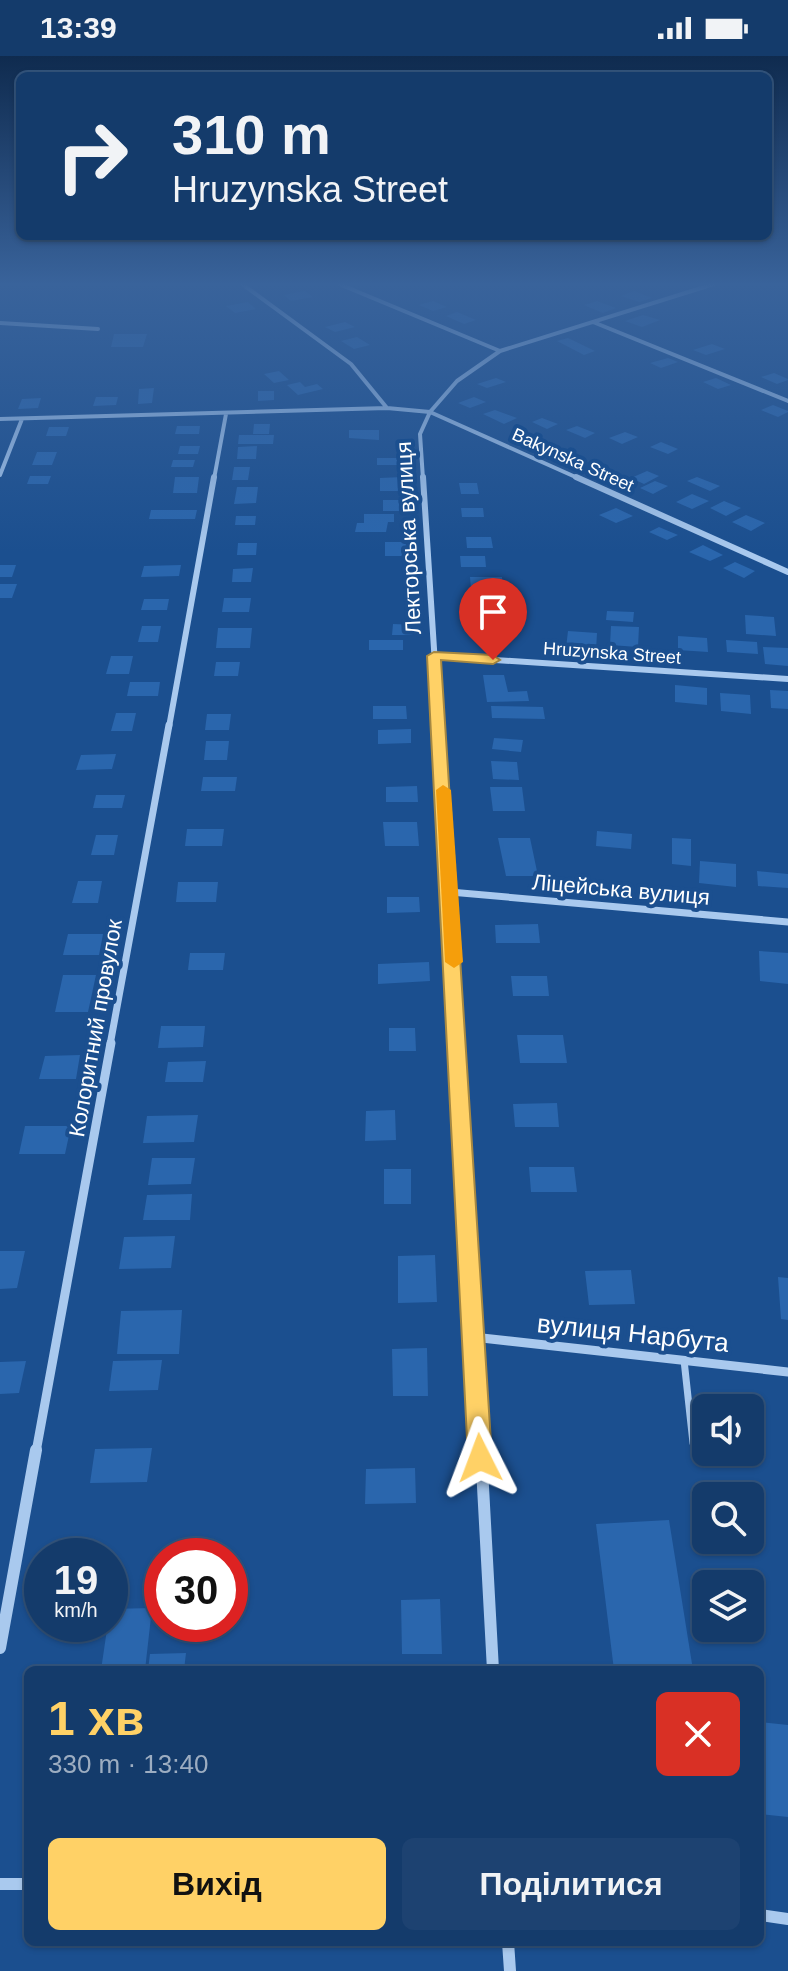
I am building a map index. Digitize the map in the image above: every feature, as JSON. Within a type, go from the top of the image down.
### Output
[{"type":"street","points":[[359,373],[387,408]]},
{"type":"street","points":[[430,412],[457,381],[468,373]]},
{"type":"street","points":[[721,373],[788,401]]},
{"type":"street","name":"Bakynska Street","points":[[0,419],[387,408],[430,412],[788,572]]},
{"type":"street","name":"Лекторська вулиця","points":[[430,412],[420,434],[450,892],[493,1666]]},
{"type":"street","name":"Колоритний провулок","points":[[0,1648],[226,414]]},
{"type":"street","points":[[0,475],[22,419]]},
{"type":"street","name":"Hruzynska Street","points":[[434,656],[788,679]]},
{"type":"street","name":"Ліцейська вулиця","points":[[450,892],[788,922]]},
{"type":"street","name":"вулиця Нарбута","points":[[473,1337],[788,1372]]},
{"type":"street","points":[[0,1884],[24,1884]]},
{"type":"street","points":[[764,1916],[788,1919]]},
{"type":"street","points":[[508,1946],[510,1971]]},
{"type":"lane","points":[[684,1360],[692,1434]]},
{"type":"building","points":[[282,373],[289,380],[274,383],[264,374]]},
{"type":"building","points":[[775,373],[788,380],[777,384],[761,377]]},
{"type":"building","points":[[496,378],[506,382],[487,388],[477,384]]},
{"type":"building","points":[[716,378],[731,385],[718,389],[703,382]]},
{"type":"building","points":[[300,382],[305,387],[317,384],[323,389],[298,395],[287,385]]},
{"type":"building","points":[[154,388],[152,403],[138,404],[139,389]]},
{"type":"building","points":[[258,391],[274,391],[274,400],[258,401]]},
{"type":"building","points":[[96,397],[118,397],[116,405],[93,406]]},
{"type":"building","points":[[474,397],[486,402],[470,408],[458,403]]},
{"type":"building","points":[[41,398],[38,408],[18,409],[22,399]]},
{"type":"building","points":[[773,405],[788,412],[778,417],[761,410]]},
{"type":"building","points":[[495,410],[517,418],[504,424],[483,414]]},
{"type":"building","points":[[542,418],[558,424],[547,429],[532,422]]},
{"type":"building","points":[[254,424],[270,424],[269,434],[253,434]]},
{"type":"building","points":[[177,426],[200,426],[199,434],[175,434]]},
{"type":"building","points":[[577,426],[595,433],[585,438],[566,430]]},
{"type":"building","points":[[49,427],[69,427],[66,436],[46,436]]},
{"type":"building","points":[[349,430],[379,430],[379,440],[349,438]]},
{"type":"building","points":[[625,432],[638,437],[622,444],[609,438]]},
{"type":"building","points":[[239,435],[274,435],[273,444],[238,444]]},
{"type":"building","points":[[661,442],[678,449],[668,454],[650,447]]},
{"type":"building","points":[[180,446],[200,446],[198,454],[178,454]]},
{"type":"building","points":[[257,446],[256,459],[237,459],[238,447]]},
{"type":"building","points":[[37,452],[57,452],[52,465],[32,465]]},
{"type":"building","points":[[377,458],[402,458],[402,465],[377,465]]},
{"type":"building","points":[[173,460],[195,460],[193,467],[171,467]]},
{"type":"building","points":[[234,467],[250,467],[248,480],[232,480]]},
{"type":"building","points":[[647,471],[659,476],[644,484],[631,478]]},
{"type":"building","points":[[30,476],[51,476],[48,484],[27,484]]},
{"type":"building","points":[[175,477],[199,477],[197,493],[173,493]]},
{"type":"building","points":[[403,477],[404,491],[380,491],[380,478]]},
{"type":"building","points":[[697,477],[720,486],[710,491],[687,481]]},
{"type":"building","points":[[655,481],[668,486],[653,494],[640,488]]},
{"type":"building","points":[[459,483],[477,483],[479,494],[461,494]]},
{"type":"building","points":[[237,487],[258,487],[256,503],[234,504]]},
{"type":"building","points":[[692,494],[709,501],[692,509],[676,502]]},
{"type":"building","points":[[383,500],[406,500],[406,511],[383,511]]},
{"type":"building","points":[[724,501],[741,508],[726,516],[710,508]]},
{"type":"building","points":[[461,508],[483,508],[484,517],[462,517]]},
{"type":"building","points":[[616,508],[633,516],[616,523],[599,515]]},
{"type":"building","points":[[151,510],[197,510],[195,519],[149,519]]},
{"type":"building","points":[[364,514],[394,514],[394,522],[388,522],[386,532],[355,532],[357,523],[364,523]]},
{"type":"building","points":[[746,515],[765,523],[751,531],[732,522]]},
{"type":"building","points":[[236,516],[256,516],[255,525],[235,525]]},
{"type":"building","points":[[659,527],[678,535],[667,540],[649,532]]},
{"type":"building","points":[[466,537],[491,537],[493,548],[467,548]]},
{"type":"building","points":[[385,542],[406,542],[407,556],[385,556]]},
{"type":"building","points":[[238,543],[257,543],[256,555],[237,555]]},
{"type":"building","points":[[703,545],[723,555],[710,561],[689,552]]},
{"type":"building","points":[[460,556],[485,556],[486,567],[461,567]]},
{"type":"building","points":[[735,562],[755,571],[744,578],[723,568]]},
{"type":"building","points":[[0,565],[16,565],[12,577],[0,577]]},
{"type":"building","points":[[181,565],[179,576],[141,577],[144,566]]},
{"type":"building","points":[[253,568],[251,582],[232,582],[233,569]]},
{"type":"building","points":[[470,577],[502,577],[503,589],[471,589]]},
{"type":"building","points":[[0,584],[17,584],[12,598],[0,598]]},
{"type":"building","points":[[465,592],[490,592],[492,603],[466,603]]},
{"type":"building","points":[[224,598],[251,598],[249,612],[222,612]]},
{"type":"building","points":[[144,599],[169,599],[167,610],[141,610]]},
{"type":"building","points":[[607,611],[634,612],[633,622],[606,620]]},
{"type":"building","points":[[745,615],[774,617],[776,636],[746,634]]},
{"type":"building","points":[[473,620],[497,620],[499,637],[475,637]]},
{"type":"building","points":[[393,624],[418,625],[418,635],[392,635]]},
{"type":"building","points":[[142,626],[161,626],[158,642],[138,642]]},
{"type":"building","points":[[611,626],[639,627],[638,647],[610,645]]},
{"type":"building","points":[[218,628],[252,628],[250,648],[216,648]]},
{"type":"building","points":[[568,631],[597,633],[596,650],[566,648]]},
{"type":"building","points":[[678,636],[707,638],[708,652],[678,650]]},
{"type":"building","points":[[369,640],[403,640],[403,650],[369,650]]},
{"type":"building","points":[[726,640],[757,642],[758,654],[727,652]]},
{"type":"building","points":[[763,647],[788,648],[788,666],[765,664]]},
{"type":"building","points":[[111,656],[133,656],[129,674],[106,674]]},
{"type":"building","points":[[216,662],[240,662],[238,676],[214,676]]},
{"type":"building","points":[[483,675],[504,675],[508,692],[527,691],[529,701],[487,702]]},
{"type":"building","points":[[130,682],[160,682],[158,696],[127,696]]},
{"type":"building","points":[[675,685],[707,688],[707,705],[675,702]]},
{"type":"building","points":[[770,690],[788,691],[788,709],[771,708]]},
{"type":"building","points":[[720,693],[750,695],[751,714],[721,711]]},
{"type":"building","points":[[373,706],[406,706],[407,719],[373,719]]},
{"type":"building","points":[[491,706],[543,707],[545,719],[492,718]]},
{"type":"building","points":[[116,713],[136,713],[132,731],[111,731]]},
{"type":"building","points":[[207,714],[231,714],[229,730],[205,730]]},
{"type":"building","points":[[411,729],[411,743],[378,744],[378,730]]},
{"type":"building","points":[[494,738],[523,740],[521,752],[492,749]]},
{"type":"building","points":[[206,741],[229,741],[227,760],[204,760]]},
{"type":"building","points":[[116,754],[112,769],[76,770],[81,755]]},
{"type":"building","points":[[491,761],[517,762],[519,780],[493,779]]},
{"type":"building","points":[[203,777],[237,777],[235,791],[201,791]]},
{"type":"building","points":[[417,786],[418,802],[386,802],[386,787]]},
{"type":"building","points":[[490,787],[522,787],[525,811],[493,811]]},
{"type":"building","points":[[96,795],[125,795],[122,808],[93,808]]},
{"type":"building","points":[[383,822],[417,822],[419,846],[385,846]]},
{"type":"building","points":[[187,829],[224,829],[222,846],[185,846]]},
{"type":"building","points":[[597,831],[632,834],[631,849],[596,846]]},
{"type":"building","points":[[96,835],[118,835],[114,855],[91,855]]},
{"type":"building","points":[[498,838],[530,838],[538,876],[506,876]]},
{"type":"building","points":[[672,838],[691,839],[691,866],[672,864]]},
{"type":"building","points":[[700,861],[736,864],[736,887],[699,883]]},
{"type":"building","points":[[757,871],[788,874],[788,888],[758,886]]},
{"type":"building","points":[[78,881],[102,881],[98,903],[72,903]]},
{"type":"building","points":[[178,882],[218,882],[216,902],[176,902]]},
{"type":"building","points":[[387,897],[419,897],[420,912],[387,913]]},
{"type":"building","points":[[538,924],[540,943],[496,943],[495,925]]},
{"type":"building","points":[[68,934],[103,934],[99,955],[63,955]]},
{"type":"building","points":[[759,951],[788,953],[788,984],[760,981]]},
{"type":"building","points":[[190,953],[225,953],[223,970],[188,970]]},
{"type":"building","points":[[429,962],[430,981],[378,984],[378,964]]},
{"type":"building","points":[[63,975],[96,975],[88,1012],[55,1012]]},
{"type":"building","points":[[511,976],[547,976],[549,996],[513,996]]},
{"type":"building","points":[[161,1026],[205,1026],[203,1047],[158,1048]]},
{"type":"building","points":[[389,1028],[415,1028],[416,1051],[389,1051]]},
{"type":"building","points":[[517,1035],[563,1035],[567,1063],[520,1063]]},
{"type":"building","points":[[80,1055],[76,1079],[39,1079],[45,1056]]},
{"type":"building","points":[[206,1061],[203,1082],[165,1082],[168,1062]]},
{"type":"building","points":[[557,1103],[559,1127],[515,1127],[513,1104]]},
{"type":"building","points":[[395,1110],[396,1140],[365,1141],[366,1111]]},
{"type":"building","points":[[198,1115],[194,1142],[143,1143],[147,1116]]},
{"type":"building","points":[[25,1126],[71,1126],[65,1154],[19,1154]]},
{"type":"building","points":[[152,1158],[195,1158],[191,1184],[148,1185]]},
{"type":"building","points":[[529,1167],[574,1167],[577,1192],[531,1192]]},
{"type":"building","points":[[384,1169],[411,1169],[411,1204],[384,1204]]},
{"type":"building","points":[[192,1194],[190,1220],[143,1220],[147,1195]]},
{"type":"building","points":[[175,1236],[171,1268],[119,1269],[124,1237]]},
{"type":"building","points":[[0,1251],[25,1251],[17,1288],[0,1289]]},
{"type":"building","points":[[435,1255],[437,1302],[398,1303],[398,1256]]},
{"type":"building","points":[[631,1270],[635,1304],[589,1305],[585,1271]]},
{"type":"building","points":[[778,1277],[788,1278],[788,1320],[781,1319]]},
{"type":"building","points":[[182,1310],[179,1354],[117,1354],[121,1311]]},
{"type":"building","points":[[427,1348],[428,1396],[393,1396],[392,1349]]},
{"type":"building","points":[[162,1360],[158,1390],[109,1391],[113,1361]]},
{"type":"building","points":[[26,1361],[19,1393],[0,1394],[0,1362]]},
{"type":"building","points":[[152,1448],[147,1482],[90,1483],[95,1449]]},
{"type":"building","points":[[415,1468],[416,1503],[365,1504],[366,1469]]},
{"type":"building","points":[[669,1520],[692,1666],[614,1666],[596,1524]]},
{"type":"building","points":[[440,1599],[442,1654],[402,1654],[401,1600]]},
{"type":"building","points":[[144,1608],[144,1642],[148,1642],[145,1666],[102,1666],[105,1642],[128,1642],[128,1609]]},
{"type":"building","points":[[186,1653],[184,1666],[148,1666],[150,1654]]},
{"type":"building","points":[[764,1722],[788,1725],[788,1817],[764,1814]]},
{"type":"slow traffic","points":[[443,790],[454,962]]},
{"type":"route","points":[[480,1458],[450,892],[434,656],[493,660]]}]
